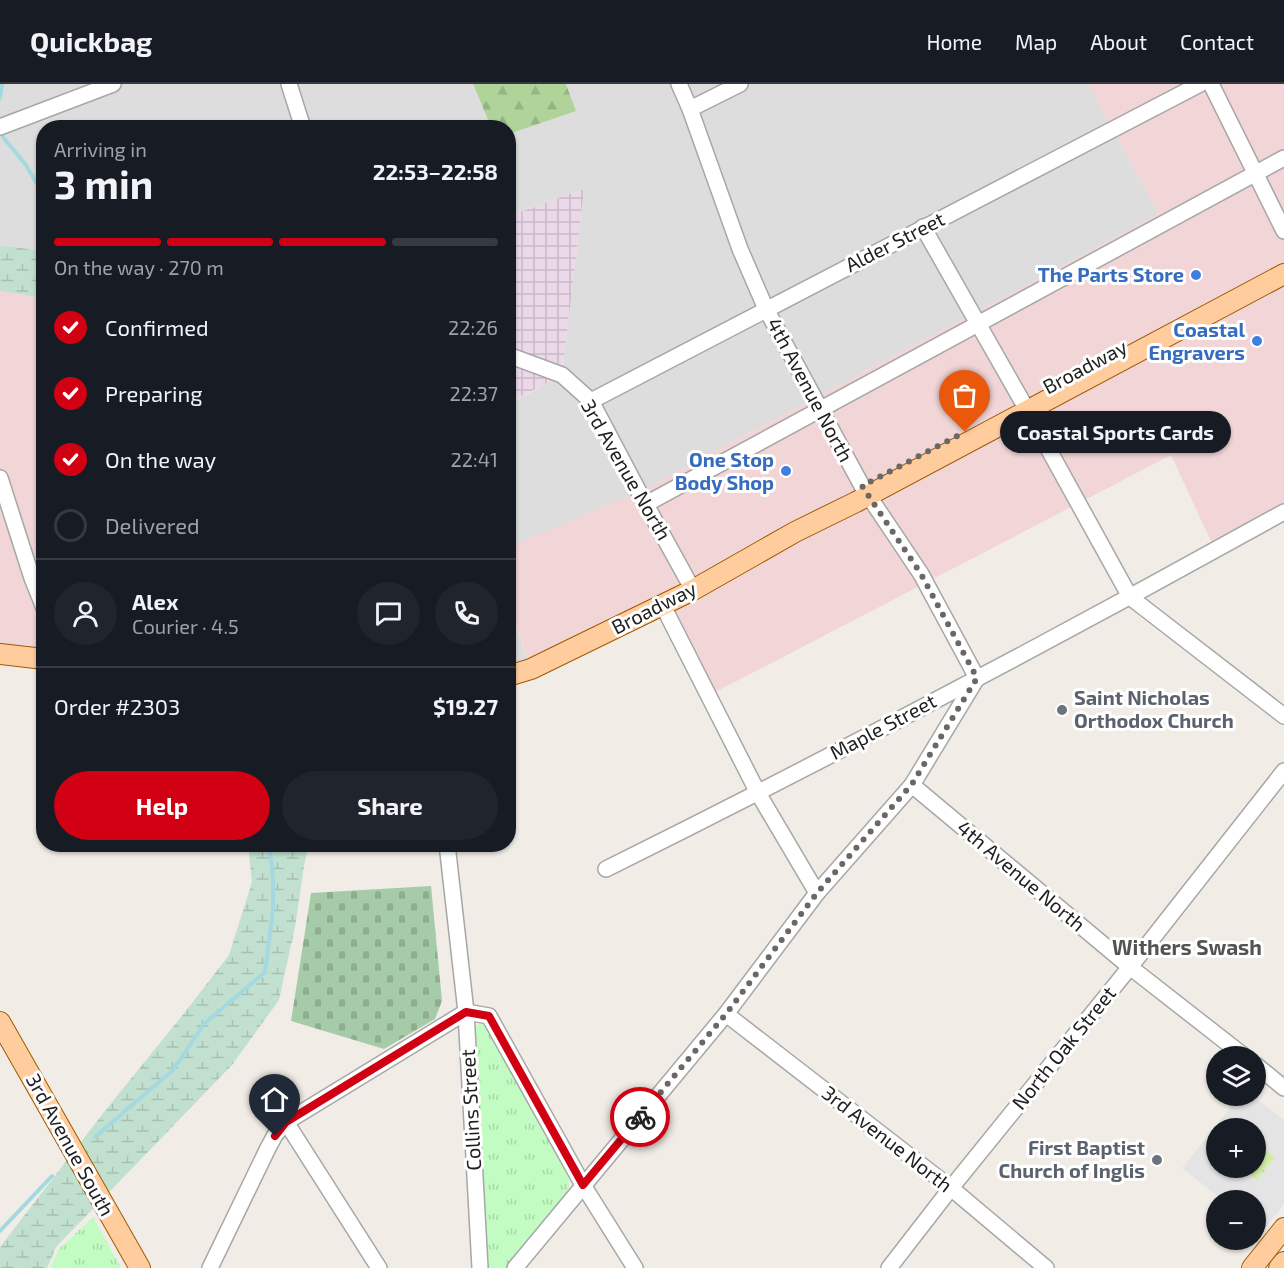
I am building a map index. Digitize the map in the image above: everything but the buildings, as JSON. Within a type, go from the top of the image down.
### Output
[{"type":"main road","name":"Broadway","points":[[1025,406],[1284,261]]},
{"type":"main road","name":"Broadway","points":[[516,674],[531,669],[693,590],[865,491],[1025,406],[1284,274]]},
{"type":"main road","points":[[0,654],[36,658]]},
{"type":"main road","name":"3rd Avenue South","points":[[0,1022],[140,1268]]},
{"type":"main road","points":[[1252,1268],[1284,1228]]},
{"type":"main road","points":[[1279,1268],[1284,1262]]},
{"type":"street","points":[[0,127],[113,84]]},
{"type":"street","points":[[289,84],[300,120]]},
{"type":"street","name":"4th Avenue North","points":[[679,84],[740,249],[766,309],[865,491],[921,574],[977,678]]},
{"type":"street","points":[[690,109],[740,84]]},
{"type":"street","name":"Alder Street","points":[[591,400],[1200,84]]},
{"type":"street","points":[[1211,84],[1284,231]]},
{"type":"street","points":[[646,504],[1284,158]]},
{"type":"street","points":[[923,227],[1130,597],[1284,716]]},
{"type":"street","name":"3rd Avenue North","points":[[516,358],[562,375],[591,400],[693,590]]},
{"type":"street","points":[[0,478],[36,588]]},
{"type":"street","name":"Maple Street","points":[[606,869],[758,793],[977,678],[1284,512]]},
{"type":"street","points":[[662,604],[758,793],[817,893]]},
{"type":"street","points":[[514,1268],[726,1014],[817,893],[912,784],[977,678]]},
{"type":"street","name":"North Oak Street","points":[[889,1268],[1284,771]]},
{"type":"street","name":"4th Avenue North","points":[[912,784],[1130,967],[1231,1046]]},
{"type":"street","name":"Collins Street","points":[[448,852],[466,1012],[480,1268]]},
{"type":"street","points":[[210,1268],[268,1148],[286,1122],[466,1012],[489,1016],[583,1185],[635,1268]]},
{"type":"street","name":"3rd Avenue North","points":[[726,1014],[951,1188],[1046,1268]]},
{"type":"street","points":[[1266,1073],[1284,1088]]},
{"type":"street","points":[[286,1122],[379,1268]]},
{"type":"shaded area","points":[[0,84],[473,84],[488,120],[36,120],[36,250],[0,245]]},
{"type":"shaded area","points":[[566,84],[1088,84],[1159,214],[639,492],[516,544],[516,400],[562,375],[584,189],[516,213],[516,131],[576,111]]},
{"type":"shaded area","points":[[1088,84],[1284,84],[1284,512],[1215,550],[1171,455],[708,696],[662,604],[531,669],[516,624],[516,544],[639,492],[1159,214]]},
{"type":"shaded area","points":[[584,189],[562,375],[516,399],[516,213]]},
{"type":"shaded area","points":[[0,291],[36,297],[36,658],[0,654]]},
{"type":"shaded area","points":[[516,626],[531,669],[516,674]]},
{"type":"shaded area","points":[[1231,1106],[1266,1106],[1284,1120],[1284,1204],[1266,1227],[1266,1190],[1210,1190],[1182,1168],[1206,1138],[1206,1178],[1254,1178],[1257,1180],[1266,1178],[1266,1168],[1275,1157],[1266,1150],[1266,1118],[1222,1118]]},
{"type":"green space","points":[[473,84],[566,84],[576,111],[516,132],[516,120],[488,120]]},
{"type":"green space","points":[[0,245],[36,250],[36,297],[0,291]]},
{"type":"green space","points":[[249,852],[307,852],[295,927],[279,1000],[232,1065],[56,1247],[47,1268],[0,1268],[0,1247],[229,955],[252,882]]},
{"type":"green space","points":[[431,886],[442,1001],[435,1019],[384,1049],[291,1021],[311,893]]},
{"type":"green space","points":[[485,1023],[567,1170],[569,1181],[568,1192],[506,1268],[488,1268],[475,1026]]},
{"type":"green space","points":[[1266,1150],[1275,1157],[1266,1169]]},
{"type":"green space","points":[[93,1217],[121,1268],[50,1268],[59,1249]]},
{"type":"waterway","points":[[0,98],[2,84]]},
{"type":"waterway","points":[[3,137],[26,165],[36,182]]},
{"type":"waterway","points":[[95,1137],[173,1070],[204,1024],[265,972],[273,910],[270,852]]},
{"type":"waterway","points":[[0,1231],[52,1176]]},
{"type":"way so far","points":[[640,1117],[726,1014],[817,893],[912,784],[977,678],[921,574],[862,486],[965,432]]},
{"type":"place","name":"The Parts Store","points":[[1196,275]]},
{"type":"place","name":"Coastal Engravers","points":[[1257,341]]},
{"type":"place","name":"Coastal Sports Cards","points":[[965,432]]},
{"type":"place","name":"One Stop Body Shop","points":[[786,471]]},
{"type":"place","name":"Saint Nicholas Orthodox Church","points":[[1062,710]]},
{"type":"place","name":"First Baptist Church of Inglis","points":[[1157,1160]]},
{"type":"district","name":"Withers Swash","points":[[1187,948]]},
{"type":"route","points":[[275,1136],[286,1122],[466,1012],[489,1016],[583,1185],[640,1117]]}]
